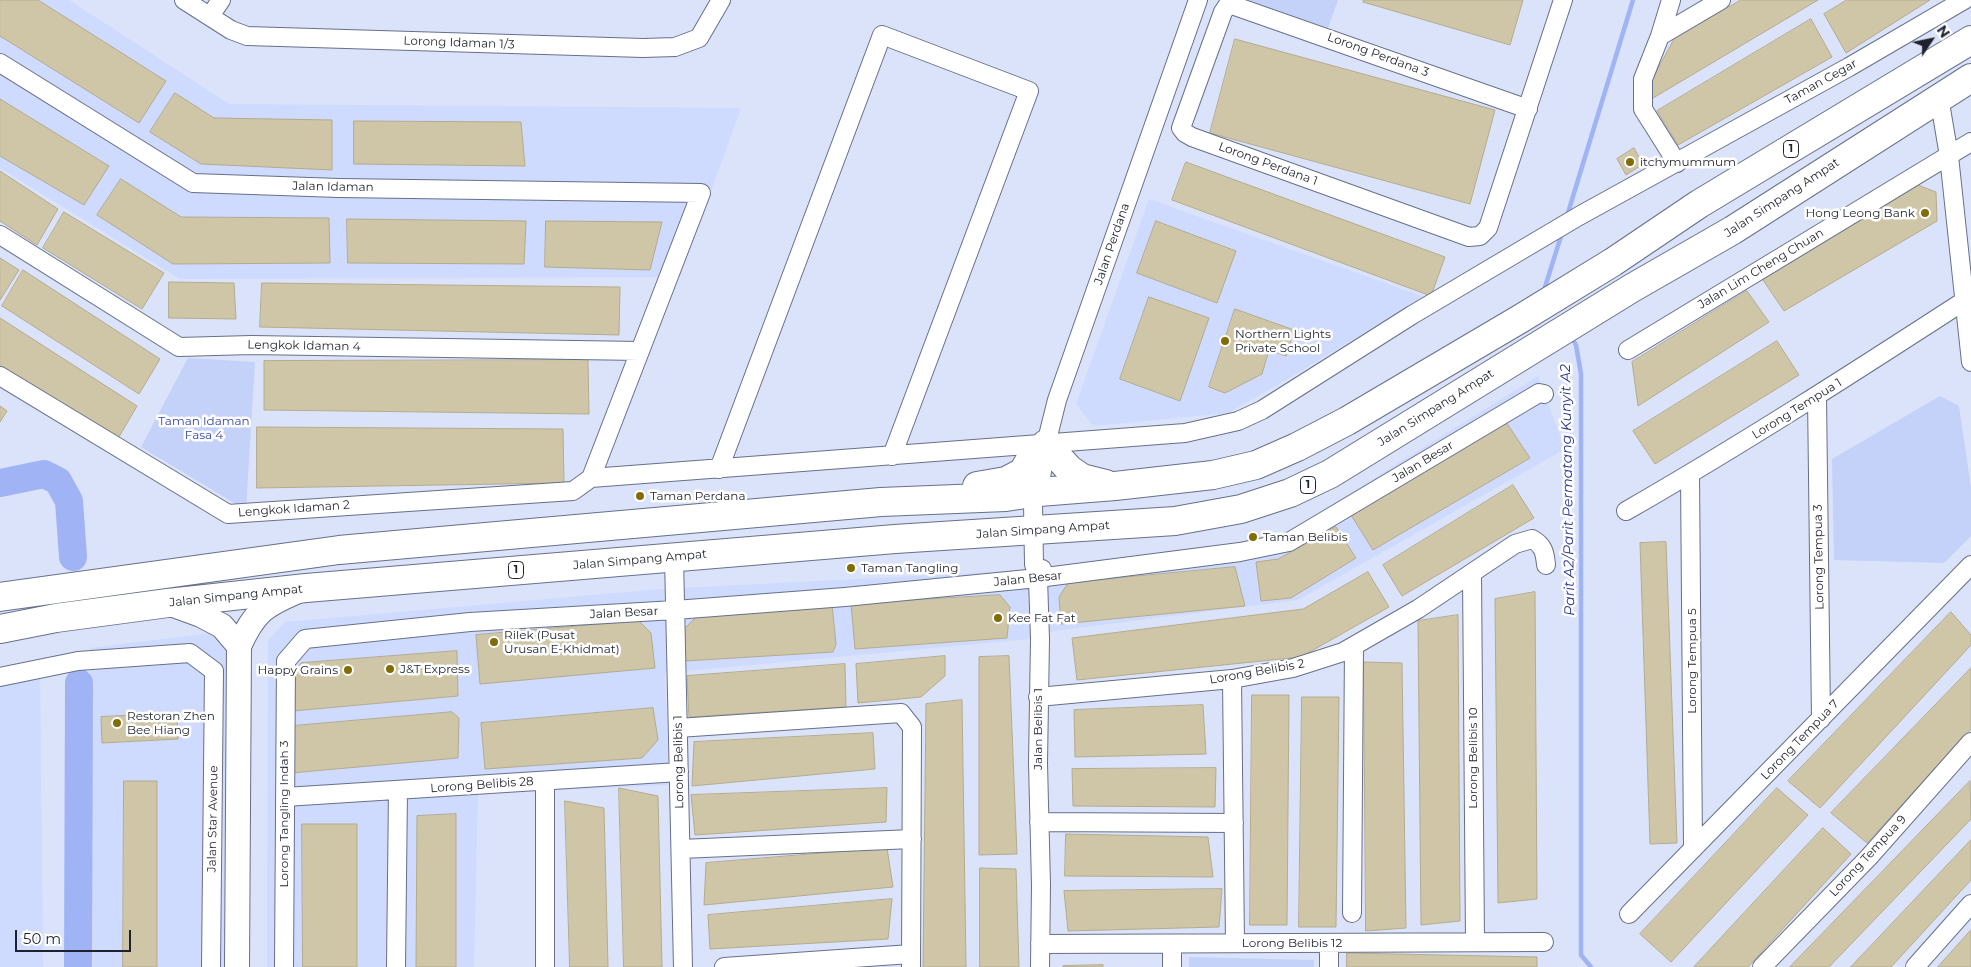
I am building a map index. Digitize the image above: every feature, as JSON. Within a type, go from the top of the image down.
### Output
[{"type":"highway","name":"1","points":[[0,597],[339,550],[881,502],[1006,498],[1039,492],[1213,475],[1256,464],[1297,447],[1347,421],[1520,319],[1613,262],[1699,204],[1971,40]]},
{"type":"highway","name":"Jalan Simpang Ampat","points":[[0,628],[56,618],[168,603],[306,588],[895,539],[1175,521],[1241,509],[1290,493],[1330,474],[1632,288],[1733,230],[1938,97],[1971,78]]},
{"type":"highway","points":[[881,502],[1006,481],[1023,472],[1031,458],[1046,444],[1069,469],[1082,478],[1115,486]]},
{"type":"street","name":"Lorong Idaman 1/3","points":[[184,0],[231,30],[247,36],[643,48],[675,47],[700,38],[721,0]]},
{"type":"street","points":[[210,16],[220,0]]},
{"type":"street","name":"Jalan Perdana","points":[[1039,492],[1046,444],[1057,400],[1198,0]]},
{"type":"street","points":[[1528,109],[1563,0]]},
{"type":"street","points":[[1671,0],[1660,36],[1643,79],[1643,109],[1677,163]]},
{"type":"street","points":[[1660,36],[1722,0]]},
{"type":"street","name":"Taman Cegar","points":[[591,478],[1185,433],[1238,421],[1262,410],[1412,314],[1580,216],[1964,0]]},
{"type":"street","name":"Lorong Perdana 3","points":[[1227,6],[1240,7],[1528,109]]},
{"type":"street","name":"Lorong Perdana 1","points":[[1227,6],[1223,12],[1181,128],[1185,133],[1469,237],[1480,236],[1488,228],[1528,109]]},
{"type":"street","points":[[719,469],[882,35],[1029,91],[892,456]]},
{"type":"street","name":"Jalan Idaman","points":[[0,63],[193,183],[339,188],[701,193],[640,351]]},
{"type":"street","points":[[1938,97],[1949,156],[1971,362]]},
{"type":"street","name":"Jalan Lim Cheng Chuan","points":[[1628,350],[1971,142]]},
{"type":"street","name":"Lengkok Idaman 4","points":[[0,235],[179,347],[251,345],[640,351]]},
{"type":"street","name":"Lorong Tempua 1","points":[[1626,511],[1817,396],[1964,301]]},
{"type":"street","points":[[591,478],[640,351]]},
{"type":"street","name":"Lengkok Idaman 2","points":[[0,376],[228,514],[573,491],[591,478]]},
{"type":"street","name":"Jalan Besar","points":[[286,661],[305,639],[470,622],[675,610],[846,597],[1038,578],[1216,555],[1289,542],[1539,393],[1544,394]]},
{"type":"street","name":"Lorong Tempua 3","points":[[1817,396],[1820,719]]},
{"type":"street","name":"Lorong Tempua 5","points":[[1690,474],[1693,849]]},
{"type":"street","name":"Jalan Belibis 1","points":[[1039,492],[1044,504],[1039,530],[1044,565],[1038,578],[1040,639],[1038,697],[1040,967]]},
{"type":"street","name":"Lorong Belibis 2","points":[[1038,697],[1232,679],[1293,668],[1343,652],[1354,646],[1418,609],[1515,544],[1532,539],[1540,544],[1545,554],[1546,565]]},
{"type":"street","name":"Lorong Belibis 1","points":[[674,557],[683,967]]},
{"type":"street","name":"Lorong Tempua 7","points":[[1629,914],[1971,566]]},
{"type":"street","name":"Lorong Belibis 10","points":[[1472,574],[1475,942]]},
{"type":"street","points":[[211,959],[237,959],[239,646],[248,624],[256,615],[275,601],[306,588]]},
{"type":"street","points":[[168,603],[201,615],[222,626],[239,646]]},
{"type":"street","points":[[1352,913],[1354,646]]},
{"type":"street","name":"Jalan Star Avenue","points":[[0,677],[78,661],[190,653],[214,671],[211,959]]},
{"type":"street","name":"Lorong Tangling Indah 3","points":[[284,967],[286,661]]},
{"type":"street","points":[[1232,679],[1235,943]]},
{"type":"street","points":[[678,728],[901,713],[912,727],[911,960],[724,967]]},
{"type":"street","name":"Lorong Tempua 9","points":[[1762,967],[1869,857],[1971,742]]},
{"type":"street","name":"Lorong Belibis 28","points":[[285,797],[679,772]]},
{"type":"street","points":[[545,781],[545,967]]},
{"type":"street","points":[[396,967],[398,790]]},
{"type":"street","points":[[1039,822],[1234,823]]},
{"type":"street","points":[[681,849],[912,839]]},
{"type":"street","points":[[1915,967],[1971,904]]},
{"type":"street","name":"Lorong Belibis 12","points":[[1040,944],[1544,942]]},
{"type":"street","points":[[1329,943],[1329,967]]},
{"type":"street","points":[[1172,944],[1172,967]]},
{"type":"shaded area","points":[[0,0],[69,0],[229,104],[741,108],[680,277],[180,279],[0,168]]},
{"type":"shaded area","name":"Northern Lights Private School","points":[[1149,199],[1424,297],[1228,413],[1093,426],[1076,404]]},
{"type":"shaded area","points":[[1538,376],[1565,449],[1298,600],[1054,631],[1030,639],[665,673],[669,785],[478,793],[474,967],[267,967],[268,640],[285,622],[662,589],[1054,569],[1277,539]]},
{"type":"shaded area","points":[[212,633],[228,647],[226,967],[93,967],[90,648]]},
{"type":"shaded area","points":[[40,663],[43,967],[0,967],[0,670]]},
{"type":"green space","points":[[1246,0],[1338,0],[1328,28]]},
{"type":"green space","name":"Taman Idaman Fasa 4","points":[[188,358],[255,362],[246,510],[141,447]]},
{"type":"green space","points":[[1940,396],[1959,406],[1971,488],[1971,536],[1944,563],[1834,560],[1832,459]]},
{"type":"green space","points":[[1189,957],[1314,960],[1314,967],[1189,967]]},
{"type":"building","points":[[0,0],[38,0],[166,81],[139,123],[0,36]]},
{"type":"building","points":[[1364,0],[1523,0],[1510,45],[1363,2]]},
{"type":"building","points":[[1741,0],[1818,0],[1653,98],[1648,87],[1674,39]]},
{"type":"building","points":[[1847,0],[1930,0],[1846,53],[1824,14]]},
{"type":"building","points":[[1811,19],[1832,57],[1678,145],[1657,111]]},
{"type":"building","points":[[1235,39],[1495,110],[1470,204],[1210,133]]},
{"type":"building","points":[[175,93],[214,118],[332,120],[332,170],[201,164],[150,132]]},
{"type":"building","points":[[0,99],[109,166],[84,205],[0,156]]},
{"type":"building","points":[[354,121],[521,122],[525,166],[354,164]]},
{"type":"building","name":"itchymummum","points":[[1634,148],[1643,164],[1626,175],[1617,159]]},
{"type":"building","points":[[1186,162],[1445,257],[1431,296],[1172,200]]},
{"type":"building","points":[[0,171],[58,209],[37,245],[0,221]]},
{"type":"building","points":[[121,179],[181,217],[329,218],[330,263],[173,264],[97,215]]},
{"type":"building","points":[[1918,185],[1936,192],[1937,221],[1784,311],[1763,280]]},
{"type":"building","points":[[64,212],[164,273],[142,309],[43,248]]},
{"type":"building","points":[[347,219],[526,221],[524,264],[348,263]]},
{"type":"building","points":[[546,221],[662,222],[650,270],[545,267]]},
{"type":"building","points":[[1156,221],[1236,251],[1217,303],[1137,273]]},
{"type":"building","points":[[0,258],[19,270],[0,300]]},
{"type":"building","points":[[23,270],[160,359],[139,394],[2,306]]},
{"type":"building","points":[[169,282],[234,283],[236,319],[169,318]]},
{"type":"building","points":[[262,283],[620,287],[619,335],[260,327]]},
{"type":"building","points":[[1747,291],[1769,322],[1638,406],[1632,362]]},
{"type":"building","points":[[1149,297],[1209,318],[1180,401],[1120,379]]},
{"type":"building","points":[[1235,309],[1294,330],[1286,356],[1269,350],[1262,374],[1225,393],[1209,387]]},
{"type":"building","points":[[0,318],[137,406],[116,442],[0,367]]},
{"type":"building","points":[[1777,341],[1799,375],[1655,464],[1633,431]]},
{"type":"building","points":[[588,360],[589,414],[264,410],[264,361]]},
{"type":"building","points":[[0,406],[7,411],[0,422]]},
{"type":"building","points":[[1506,422],[1530,458],[1373,550],[1351,515]]},
{"type":"building","points":[[257,427],[563,429],[564,483],[257,488]]},
{"type":"building","points":[[1513,485],[1534,518],[1402,596],[1383,565]]},
{"type":"building","points":[[1336,527],[1356,558],[1291,598],[1261,601],[1256,562],[1278,559]]},
{"type":"building","points":[[1666,542],[1677,843],[1650,844],[1640,543]]},
{"type":"building","points":[[1235,567],[1245,606],[1061,624],[1059,597],[1068,583]]},
{"type":"building","points":[[1368,572],[1389,607],[1301,657],[1077,680],[1072,638],[1303,609]]},
{"type":"building","points":[[1535,592],[1537,899],[1498,903],[1495,599]]},
{"type":"building","points":[[1000,595],[1010,607],[1007,638],[855,649],[851,604]]},
{"type":"building","points":[[832,604],[836,644],[833,652],[685,661],[684,629],[695,618]]},
{"type":"building","points":[[1951,612],[1971,635],[1971,645],[1820,808],[1788,781]]},
{"type":"building","points":[[1458,615],[1460,921],[1421,925],[1418,621]]},
{"type":"building","points":[[639,621],[651,633],[655,668],[480,684],[476,635]]},
{"type":"building","points":[[457,651],[458,696],[293,711],[293,675],[301,663]]},
{"type":"building","points":[[945,656],[945,676],[921,697],[858,703],[856,664]]},
{"type":"building","points":[[1009,656],[1017,854],[979,855],[979,657]]},
{"type":"building","points":[[1364,662],[1402,663],[1406,928],[1366,931]]},
{"type":"building","points":[[845,664],[846,707],[689,717],[687,676]]},
{"type":"building","points":[[1971,668],[1971,729],[1867,843],[1831,813]]},
{"type":"building","points":[[1252,695],[1289,695],[1287,925],[1250,925]]},
{"type":"building","points":[[1302,697],[1339,697],[1336,927],[1299,927]]},
{"type":"building","points":[[962,700],[966,967],[923,967],[926,704]]},
{"type":"building","points":[[1203,705],[1206,754],[1075,757],[1074,710]]},
{"type":"building","points":[[653,708],[658,740],[642,758],[485,769],[481,723]]},
{"type":"building","points":[[452,712],[459,718],[458,758],[291,773],[293,726]]},
{"type":"building","points":[[177,713],[178,739],[102,743],[101,717]]},
{"type":"building","points":[[873,733],[875,769],[692,786],[694,742]]},
{"type":"building","points":[[1216,768],[1215,807],[1073,806],[1072,769]]},
{"type":"building","points":[[124,781],[157,781],[157,967],[123,967]]},
{"type":"building","points":[[1970,781],[1971,819],[1829,967],[1790,967]]},
{"type":"building","points":[[619,788],[658,796],[662,967],[624,967]]},
{"type":"building","points":[[887,788],[886,822],[695,835],[691,795]]},
{"type":"building","points":[[1777,788],[1808,815],[1671,962],[1640,934]]},
{"type":"building","points":[[565,801],[604,808],[608,967],[570,967]]},
{"type":"building","points":[[456,814],[456,967],[416,967],[417,816]]},
{"type":"building","points":[[302,824],[357,824],[357,967],[303,967]]},
{"type":"building","points":[[1823,828],[1851,854],[1748,967],[1694,967]]},
{"type":"building","points":[[1066,834],[1208,837],[1213,877],[1065,876]]},
{"type":"building","points":[[1971,840],[1971,880],[1891,967],[1851,967]]},
{"type":"building","points":[[887,848],[893,887],[704,905],[706,863]]},
{"type":"building","points":[[980,868],[1016,869],[1019,967],[980,967]]},
{"type":"building","points":[[1222,889],[1219,927],[1068,931],[1064,891]]},
{"type":"building","points":[[892,899],[888,939],[710,949],[708,915]]},
{"type":"building","points":[[1971,930],[1971,967],[1938,967]]},
{"type":"building","points":[[1347,953],[1537,957],[1537,967],[1347,967]]},
{"type":"building","points":[[1103,965],[1103,967],[1063,967],[1063,966]]},
{"type":"waterway","name":"Parit A2/Parit Permatang Kunyit A2","points":[[1567,216],[1633,0]]},
{"type":"waterway","name":"Parit A2/Parit Permatang Kunyit A2","points":[[1547,292],[1545,287],[1562,233]]},
{"type":"waterway","name":"Parit A2/Parit Permatang Kunyit A2","points":[[1571,336],[1576,345],[1581,374],[1581,955],[1591,967]]},
{"type":"waterway","points":[[0,483],[44,474],[58,481],[69,501],[73,557]]},
{"type":"waterway","points":[[78,967],[79,683]]},
{"type":"place","name":"itchymummum","points":[[1630,162]]},
{"type":"place","name":"Hong Leong Bank","points":[[1925,213]]},
{"type":"place","name":"Northern Lights Private School","points":[[1225,341]]},
{"type":"place","name":"Taman Perdana","points":[[640,496]]},
{"type":"place","name":"Taman Belibis","points":[[1253,537]]},
{"type":"place","name":"Taman Tangling","points":[[851,568]]},
{"type":"place","name":"Kee Fat Fat","points":[[998,618]]},
{"type":"place","name":"Rilek (Pusat Urusan E-Khidmat)","points":[[494,642]]},
{"type":"place","name":"J&T Express","points":[[390,669]]},
{"type":"place","name":"Happy Grains","points":[[348,670]]},
{"type":"place","name":"Restoran Zhen Bee Hiang","points":[[117,723]]}]
